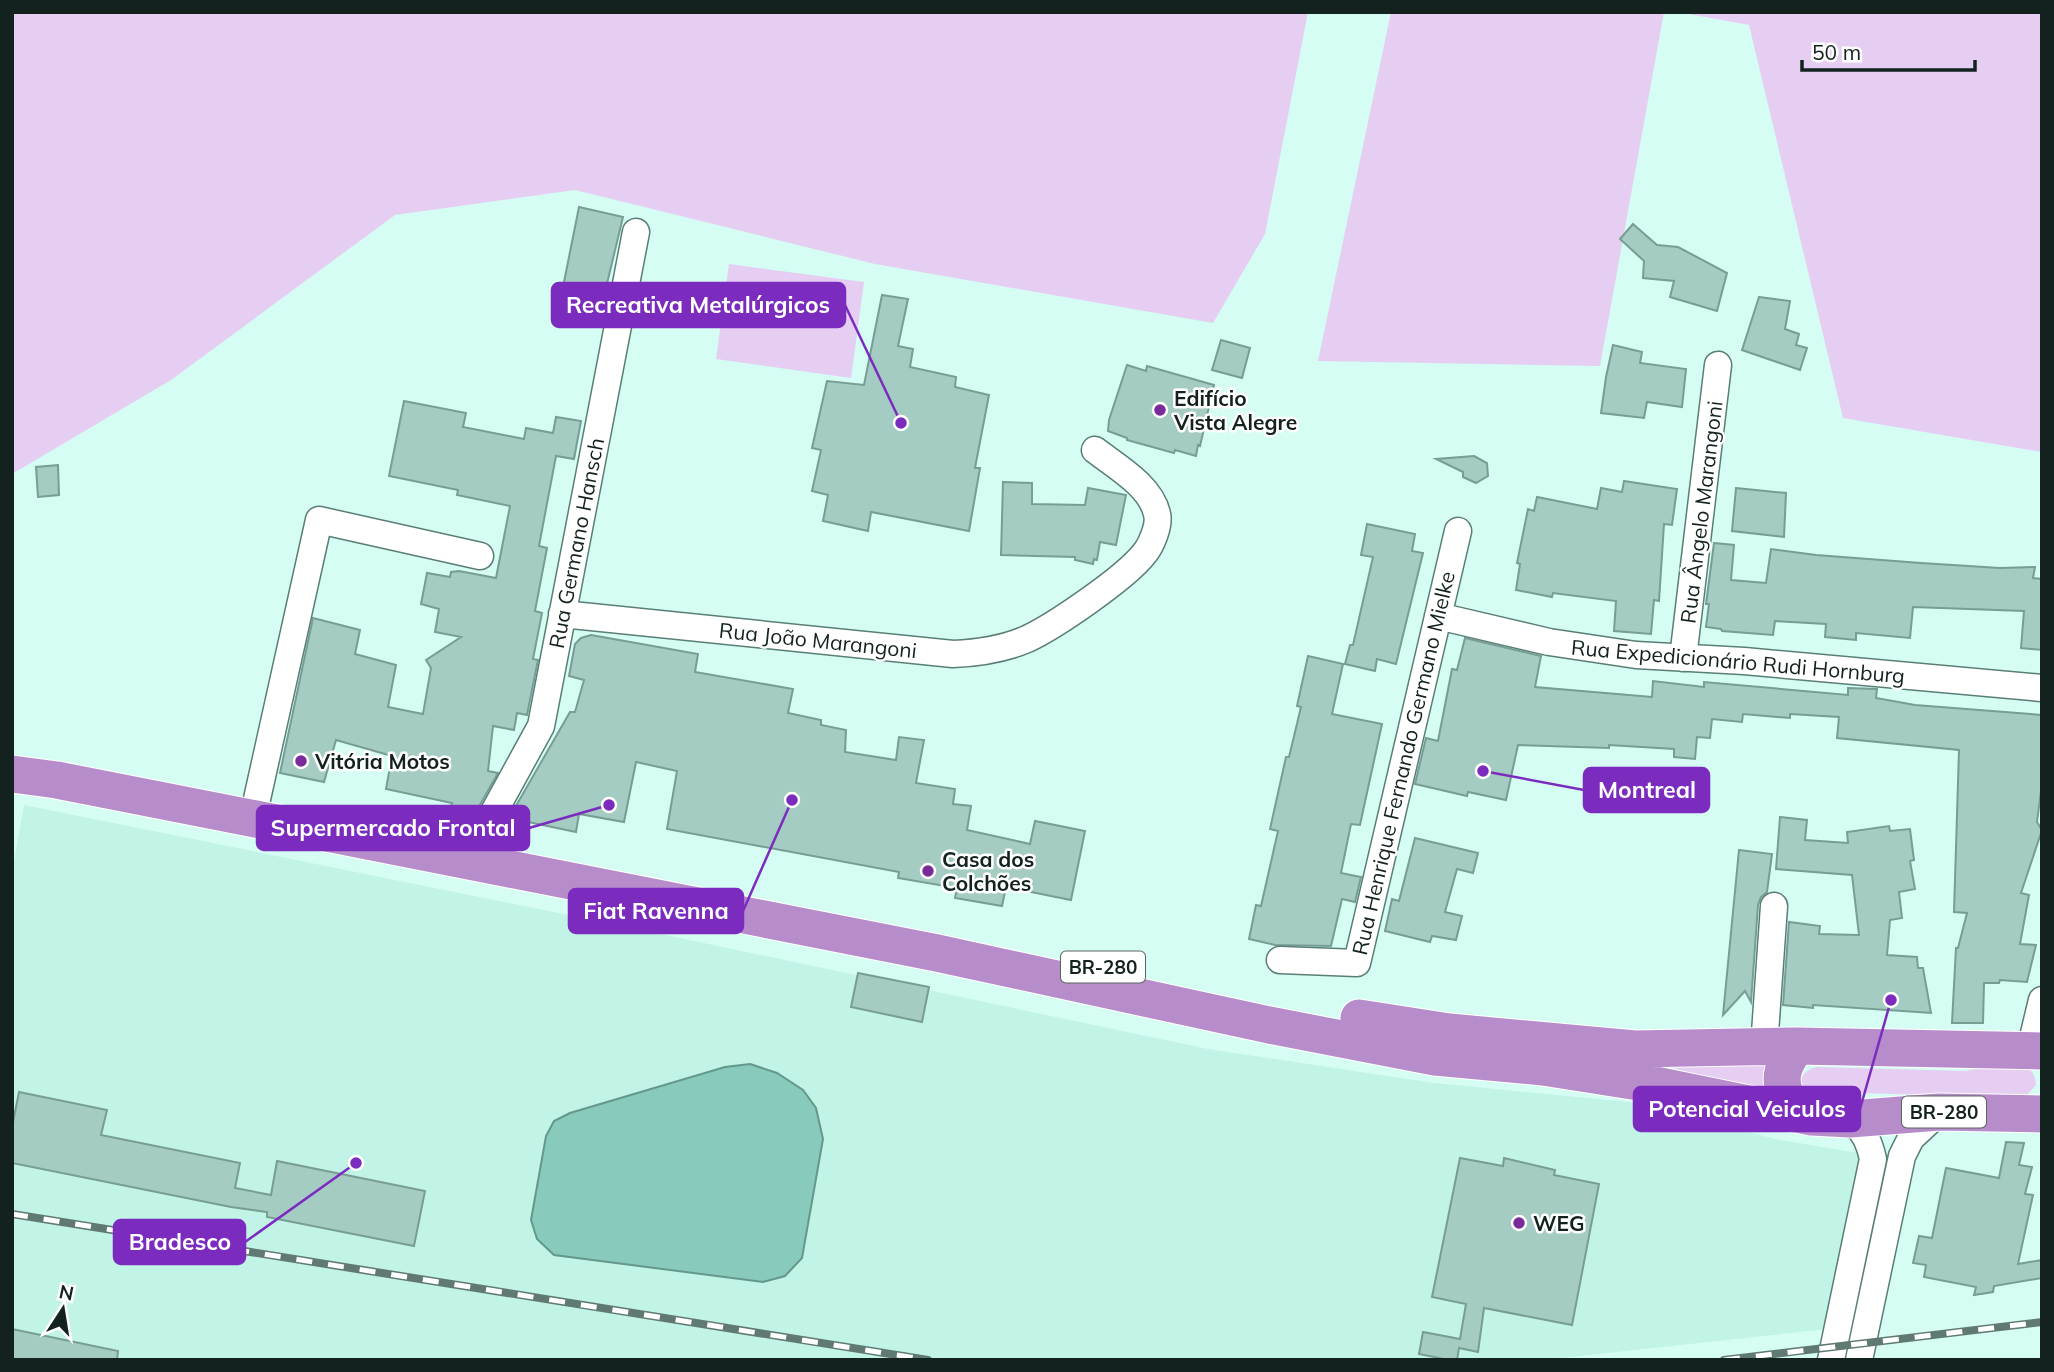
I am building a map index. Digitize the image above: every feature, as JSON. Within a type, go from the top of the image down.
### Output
[{"type":"highway","name":"BR-280","points":[[12,752],[985,939],[1220,994],[1449,1032],[1612,1047],[1781,1047],[2038,1053]]},
{"type":"highway","name":"BR-280","points":[[12,774],[937,953],[1269,1025],[1435,1057],[1543,1067],[1620,1079],[1795,1114],[1850,1119],[1939,1112],[2041,1113]]},
{"type":"highway","points":[[1781,1047],[1787,1059],[1782,1082],[1783,1094],[1795,1114]]},
{"type":"street","name":"Rua Germano Hansch","points":[[478,841],[541,726],[636,232]]},
{"type":"street","name":"Rua Ângelo Marangoni","points":[[1683,659],[1718,365]]},
{"type":"street","name":"Rua João Marangoni","points":[[562,614],[953,654],[978,652],[1026,640],[1066,616],[1113,582],[1144,554],[1154,534],[1158,517],[1150,496],[1095,450]]},
{"type":"street","points":[[257,799],[319,520],[481,556]]},
{"type":"street","name":"Rua Henrique Fernando Germano Mielke","points":[[1280,960],[1357,963],[1458,531]]},
{"type":"street","name":"Rua Expedicionário Rudi Hornburg","points":[[1438,616],[1549,642],[1636,655],[1757,662],[2042,688]]},
{"type":"street","points":[[1774,906],[1781,1047]]},
{"type":"street","points":[[2038,1053],[2042,1000]]},
{"type":"street","points":[[1859,1360],[1902,1156],[1911,1138],[1939,1112]]},
{"type":"street","points":[[1831,1360],[1874,1159],[1870,1142],[1850,1119]]},
{"type":"shaded area","points":[[12,12],[1308,12],[1265,234],[1213,323],[875,264],[575,190],[395,215],[171,380],[12,474]]},
{"type":"shaded area","points":[[1391,12],[1664,12],[1600,366],[1318,361]]},
{"type":"shaded area","points":[[1678,12],[2042,12],[2042,452],[1843,418],[1749,25]]},
{"type":"shaded area","points":[[729,264],[864,282],[851,378],[716,359]]},
{"type":"shaded area","points":[[24,805],[618,925],[1208,1049],[1434,1083],[1637,1103],[1775,1139],[1864,1154],[1827,1329],[1543,1360],[12,1360],[12,872]]},
{"type":"shaded area","points":[[1768,1062],[1768,1093],[1669,1067]]},
{"type":"shaded area","points":[[2008,1062],[2031,1070],[2036,1085],[2027,1095],[2015,1097],[1855,1093],[1826,1105],[1809,1099],[1801,1085],[1801,1078],[1806,1072],[1816,1067],[1966,1071]]},
{"type":"shaded area","points":[[750,1064],[777,1073],[803,1090],[816,1108],[823,1139],[802,1258],[785,1276],[763,1282],[554,1255],[537,1239],[531,1220],[546,1136],[554,1121],[570,1113],[725,1067]]},
{"type":"building","points":[[579,207],[623,217],[604,296],[563,287]]},
{"type":"building","points":[[1633,224],[1657,245],[1678,247],[1727,273],[1717,311],[1670,297],[1674,281],[1643,278],[1644,261],[1620,239]]},
{"type":"building","points":[[882,295],[908,299],[898,346],[913,349],[910,367],[956,377],[955,387],[989,395],[975,468],[980,468],[969,531],[871,512],[868,531],[823,521],[828,495],[812,491],[821,450],[812,448],[827,381],[864,385]]},
{"type":"building","points":[[1759,297],[1790,301],[1785,329],[1799,334],[1796,345],[1807,348],[1800,370],[1742,350]]},
{"type":"building","points":[[1221,340],[1250,348],[1242,378],[1212,370]]},
{"type":"building","points":[[1613,345],[1642,352],[1640,363],[1686,369],[1682,407],[1647,402],[1644,418],[1601,413]]},
{"type":"building","name":"Edifício Vista Alegre","points":[[1127,365],[1146,371],[1147,366],[1214,385],[1196,456],[1127,440],[1108,431]]},
{"type":"building","points":[[404,401],[466,413],[463,427],[524,439],[526,428],[553,433],[556,417],[581,421],[574,459],[556,456],[539,546],[547,548],[535,611],[542,613],[533,659],[538,660],[527,715],[517,713],[514,730],[493,726],[488,771],[498,773],[477,810],[386,789],[392,756],[336,740],[324,782],[280,773],[313,618],[360,630],[355,654],[396,665],[388,707],[423,714],[431,668],[426,660],[461,637],[435,632],[439,609],[421,604],[427,573],[450,577],[451,572],[459,571],[496,578],[510,506],[457,495],[458,490],[389,476]]},
{"type":"building","points":[[1474,456],[1487,463],[1488,476],[1476,483],[1463,477],[1463,472],[1436,459]]},
{"type":"building","points":[[58,465],[59,495],[38,497],[36,467]]},
{"type":"building","points":[[1624,481],[1677,489],[1672,525],[1664,524],[1659,601],[1654,600],[1651,634],[1614,631],[1616,601],[1553,593],[1552,597],[1516,590],[1520,564],[1517,563],[1528,509],[1534,511],[1537,497],[1597,509],[1601,488],[1622,492]]},
{"type":"building","points":[[1003,482],[1032,483],[1032,504],[1085,505],[1088,488],[1126,495],[1116,545],[1100,542],[1097,560],[1094,559],[1093,564],[1075,560],[1075,557],[1001,555]]},
{"type":"building","points":[[1736,488],[1786,493],[1784,537],[1732,531]]},
{"type":"building","points":[[1367,524],[1415,534],[1412,551],[1423,553],[1396,664],[1377,659],[1375,671],[1345,664],[1350,645],[1353,645],[1373,557],[1361,555]]},
{"type":"building","points":[[1714,543],[1734,545],[1731,580],[1766,583],[1771,549],[1921,563],[2000,568],[2035,567],[2033,578],[2042,579],[2042,650],[2021,648],[2024,611],[1913,607],[1910,638],[1856,633],[1856,640],[1825,637],[1826,624],[1775,621],[1773,635],[1706,627],[1709,604],[1706,604]]},
{"type":"building","points":[[591,635],[698,654],[695,672],[793,689],[788,713],[821,720],[821,725],[846,730],[845,752],[896,760],[899,737],[924,740],[916,783],[955,789],[953,804],[971,806],[967,830],[1030,844],[1035,821],[1085,831],[1071,900],[1006,887],[1002,906],[955,898],[957,888],[898,878],[899,872],[667,829],[677,771],[636,762],[624,822],[579,814],[576,832],[509,818],[570,712],[575,712],[584,680],[569,676],[575,644],[581,638]]},
{"type":"building","points":[[1465,638],[1541,656],[1535,687],[1652,697],[1653,681],[1704,687],[1704,682],[1848,695],[1848,688],[1877,689],[1876,698],[1915,705],[2042,715],[2042,783],[2037,822],[2042,830],[2021,893],[2029,895],[2020,944],[2036,945],[2027,982],[2000,980],[1999,983],[1984,983],[1983,1023],[1952,1023],[1956,948],[1967,913],[1954,912],[1959,750],[1837,738],[1839,717],[1790,714],[1790,718],[1743,714],[1742,722],[1712,719],[1710,738],[1697,737],[1695,759],[1674,757],[1674,749],[1609,745],[1609,748],[1518,745],[1506,800],[1468,792],[1467,796],[1415,784],[1426,738],[1438,741],[1452,669],[1457,670]]},
{"type":"building","points":[[1308,656],[1343,664],[1332,714],[1382,724],[1360,825],[1351,824],[1341,873],[1361,877],[1355,902],[1342,899],[1331,946],[1275,945],[1249,939],[1256,905],[1261,906],[1278,831],[1270,829],[1286,757],[1289,757],[1301,707],[1297,706]]},
{"type":"building","points":[[1780,817],[1807,820],[1805,840],[1848,843],[1847,832],[1889,826],[1890,831],[1910,829],[1914,860],[1910,861],[1915,889],[1899,892],[1902,918],[1890,920],[1887,955],[1917,957],[1918,968],[1923,968],[1931,1013],[1783,1005],[1789,922],[1820,926],[1819,934],[1859,935],[1852,875],[1776,869]]},
{"type":"building","points":[[1415,838],[1478,853],[1473,873],[1457,869],[1445,912],[1462,916],[1456,940],[1432,936],[1430,942],[1385,931],[1392,899],[1399,901]]},
{"type":"building","points":[[1739,850],[1772,854],[1767,892],[1758,905],[1751,1002],[1745,991],[1723,1015]]},
{"type":"building","points":[[858,973],[929,987],[922,1022],[851,1007]]},
{"type":"building","points":[[19,1092],[107,1110],[101,1135],[240,1163],[235,1188],[271,1195],[277,1161],[425,1191],[414,1246],[267,1217],[267,1212],[12,1163],[12,1127]]},
{"type":"building","points":[[2006,1142],[2024,1143],[2019,1165],[2032,1167],[2025,1194],[2033,1195],[2018,1264],[2042,1260],[2042,1278],[1994,1286],[1993,1292],[1974,1295],[1976,1287],[1924,1277],[1926,1265],[1913,1263],[1919,1236],[1932,1238],[1946,1168],[1999,1178]]},
{"type":"building","name":"WEG","points":[[1460,1158],[1503,1166],[1504,1158],[1555,1170],[1554,1175],[1599,1184],[1572,1325],[1484,1308],[1478,1352],[1459,1348],[1457,1360],[1449,1360],[1419,1354],[1423,1332],[1460,1339],[1466,1304],[1432,1297]]},
{"type":"building","points":[[12,1329],[118,1351],[117,1360],[12,1360]]},
{"type":"railway","points":[[12,1214],[928,1360]]},
{"type":"railway","points":[[1724,1360],[2042,1322]]},
{"type":"place","name":"Edifício Vista Alegre","points":[[1160,410]]},
{"type":"place","name":"Recreativa Metalúrgicos","points":[[901,423]]},
{"type":"place","name":"Vitória Motos","points":[[301,761]]},
{"type":"place","name":"Montreal","points":[[1483,771]]},
{"type":"place","name":"Fiat Ravenna","points":[[792,800]]},
{"type":"place","name":"Supermercado Frontal","points":[[609,805]]},
{"type":"place","name":"Casa dos Colchões","points":[[928,871]]},
{"type":"place","name":"Potencial Veiculos","points":[[1891,1000]]},
{"type":"place","name":"Bradesco","points":[[356,1163]]},
{"type":"place","name":"WEG","points":[[1519,1223]]}]
